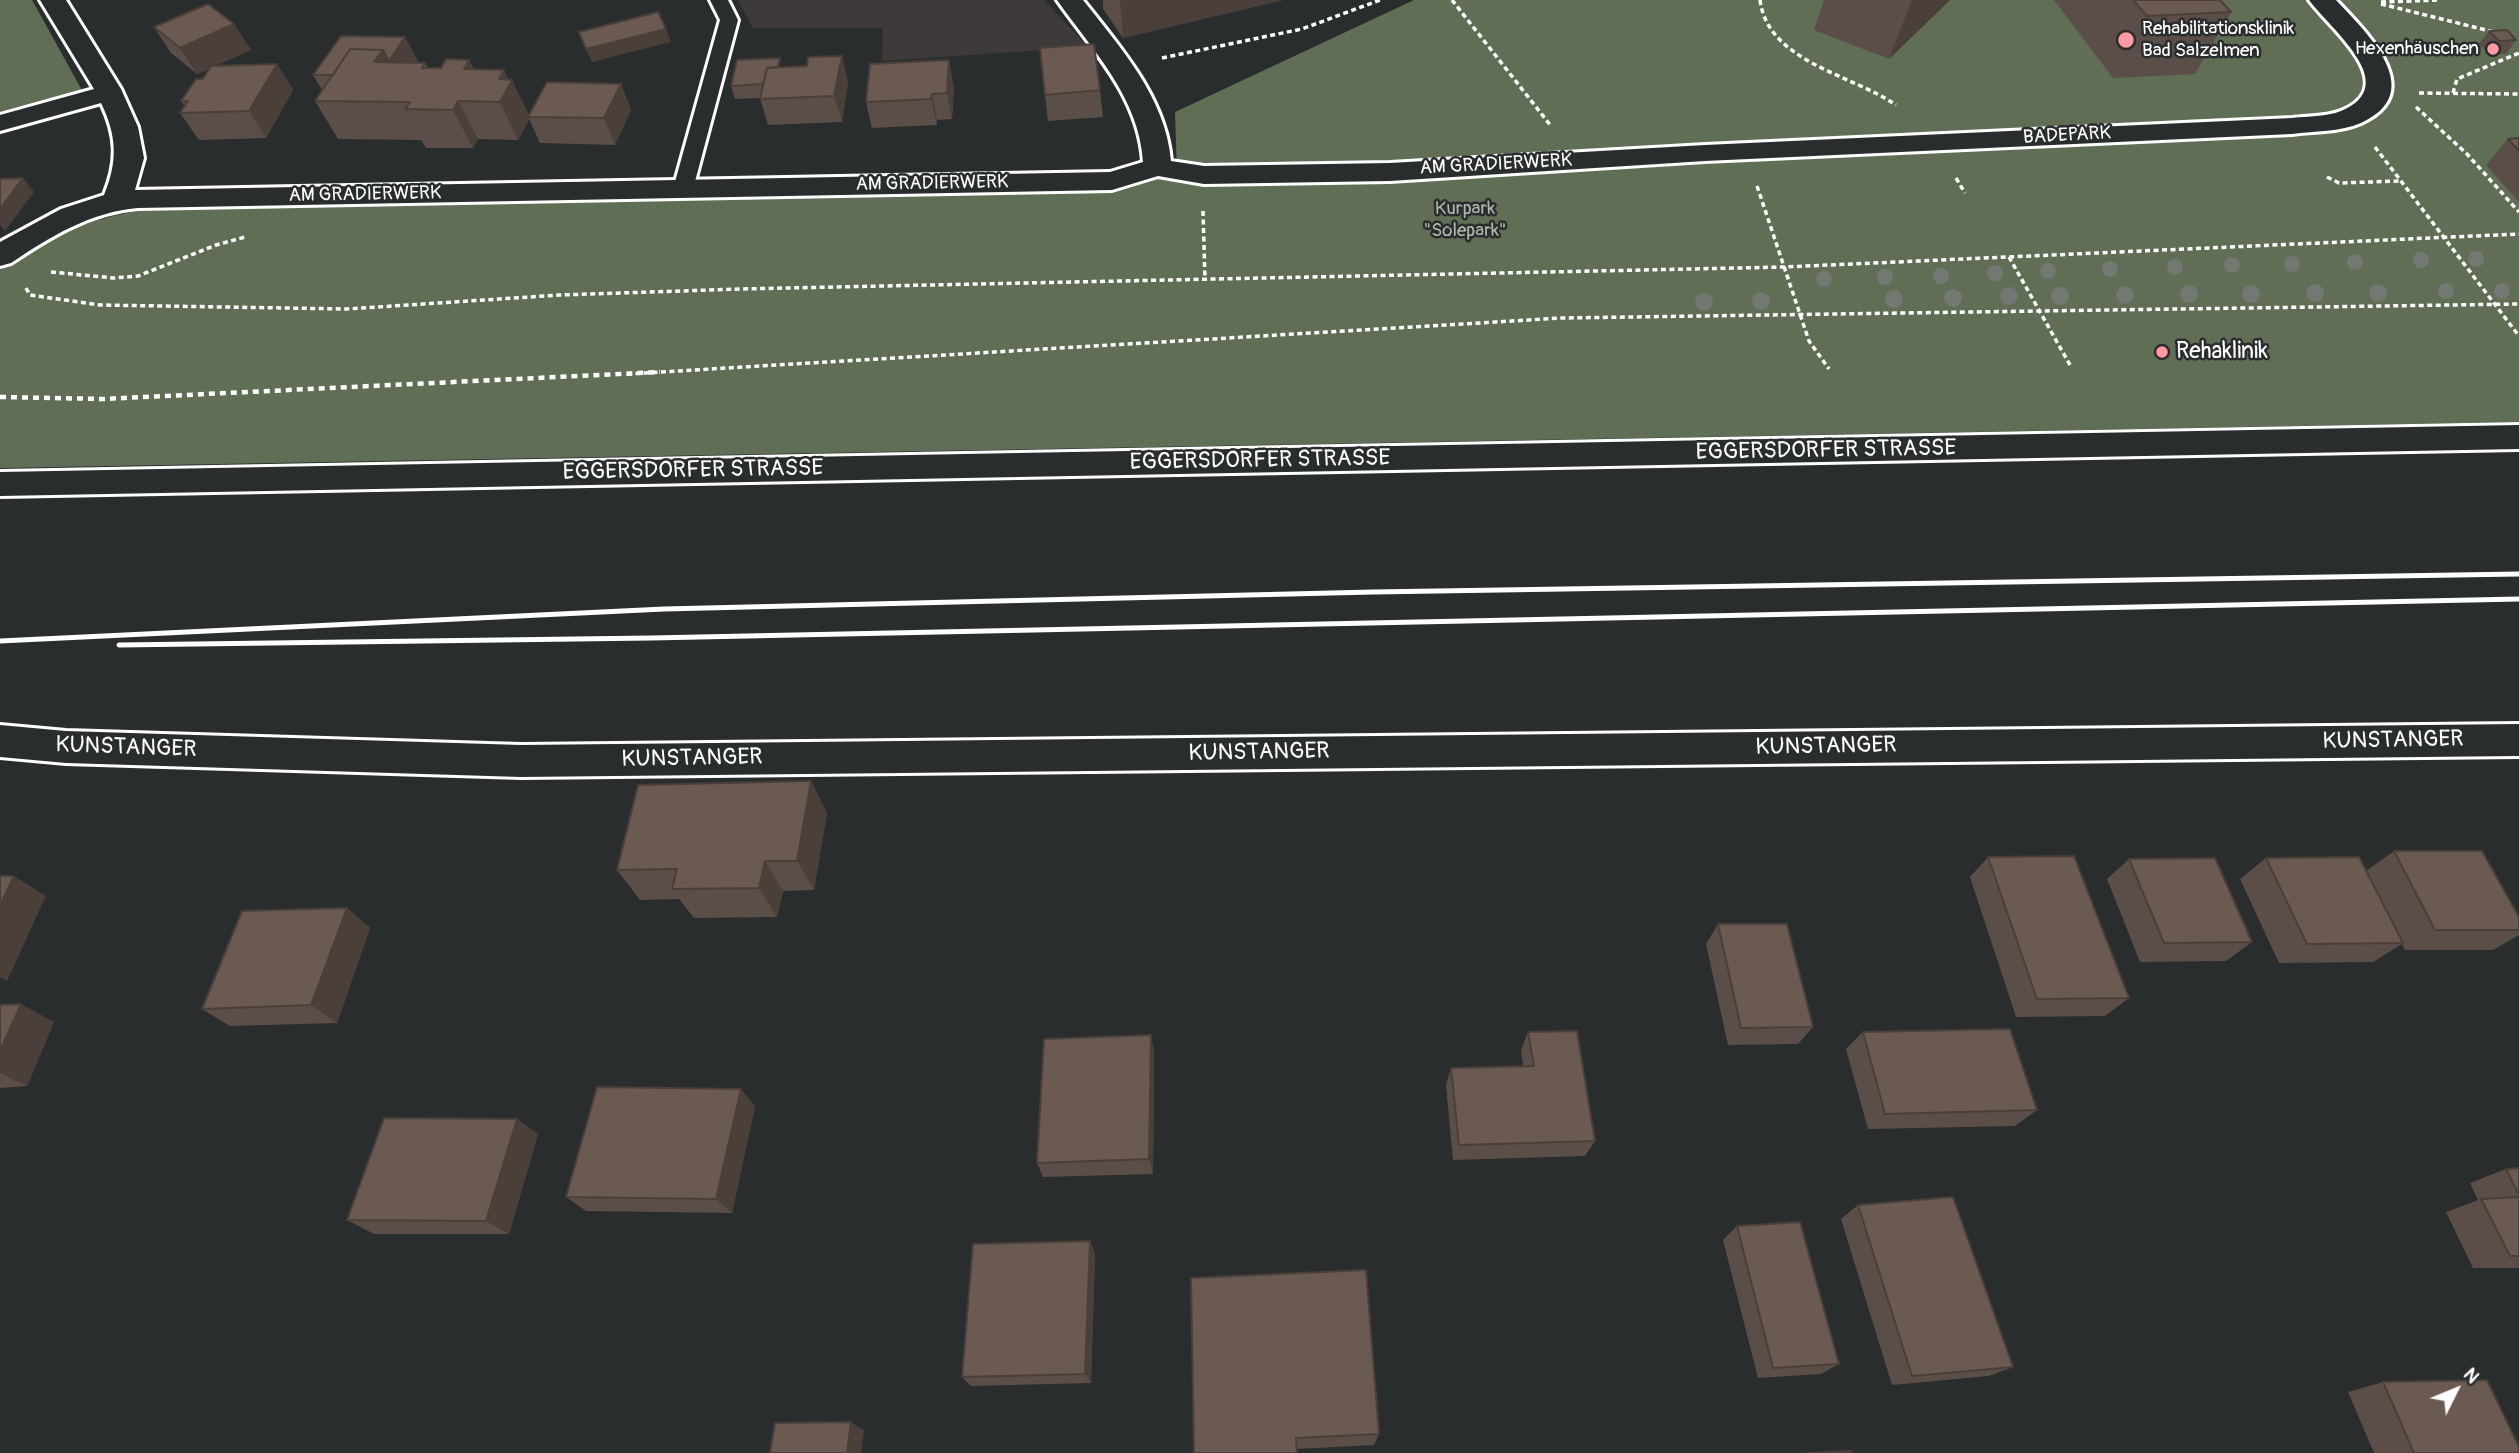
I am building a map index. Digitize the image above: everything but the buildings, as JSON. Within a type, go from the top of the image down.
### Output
[{"type":"street","points":[[53,0],[108,93],[130,146],[127,173],[117,201]]},
{"type":"street","points":[[1070,0],[1120,67],[1138,98],[1154,135],[1157,166]]},
{"type":"street","points":[[2322,0],[2368,52],[2379,76],[2380,93]]},
{"type":"street","points":[[0,123],[108,93]]},
{"type":"street","name":"BADEPARK","points":[[1745,151],[2292,126],[2350,117],[2369,107],[2380,93]]},
{"type":"street","name":"AM GRADIERWERK","points":[[0,256],[35,234],[77,214],[117,201],[1112,181],[1157,166],[1204,175],[1390,172],[1745,151]]},
{"type":"street","name":"EGGERSDORFER STRASSE","points":[[0,484],[2519,437]]},
{"type":"street","name":"KUNSTANGER","points":[[0,741],[66,747],[535,761],[2519,740]]},
{"type":"lane","points":[[683,189],[729,20],[719,0]]},
{"type":"path","points":[[1120,67],[1246,41],[1352,15],[1380,0]]},
{"type":"path","points":[[1452,0],[1578,160]]},
{"type":"path","points":[[1760,0],[1759,7],[1770,30],[1790,51],[1872,89],[1923,123],[1935,142]]},
{"type":"path","points":[[2440,0],[2372,2],[2506,35]]},
{"type":"path","points":[[2454,93],[2457,79],[2519,53]]},
{"type":"path","points":[[2380,93],[2519,94]]},
{"type":"path","points":[[2380,93],[2411,103],[2467,154],[2519,212]]},
{"type":"path","points":[[2350,117],[2519,335]]},
{"type":"path","points":[[1745,151],[1809,341],[1829,369]]},
{"type":"path","points":[[2327,177],[2339,183],[2400,181]]},
{"type":"path","points":[[1203,209],[1205,279]]},
{"type":"path","points":[[26,280],[26,290],[30,295],[100,305],[347,309],[561,295],[1785,267],[2519,234]]},
{"type":"path","points":[[2009,257],[2041,309],[2070,365]]},
{"type":"path","points":[[0,397],[103,398],[342,389],[842,362],[1548,318],[2519,304]]},
{"type":"shaded area","points":[[738,0],[1044,0],[1088,47],[882,61],[883,28],[753,28]]},
{"type":"green space","points":[[0,0],[32,0],[83,92],[0,118]]},
{"type":"green space","name":"Kurpark \"Solepark\"","points":[[1414,0],[2519,0],[2519,422],[0,468],[0,270],[55,236],[91,222],[154,208],[1112,189],[1160,175],[1177,174],[1175,112]]},
{"type":"railway","points":[[0,641],[664,609],[1373,592],[2519,574]]},
{"type":"railway","points":[[119,645],[651,638],[2519,599]]},
{"type":"place","name":"Rehabilitationsklinik Bad Salzelmen","points":[[2126,40]]},
{"type":"place","name":"Hexenhäuschen","points":[[2493,49]]},
{"type":"place","name":"Rehaklinik","points":[[2162,352]]}]
